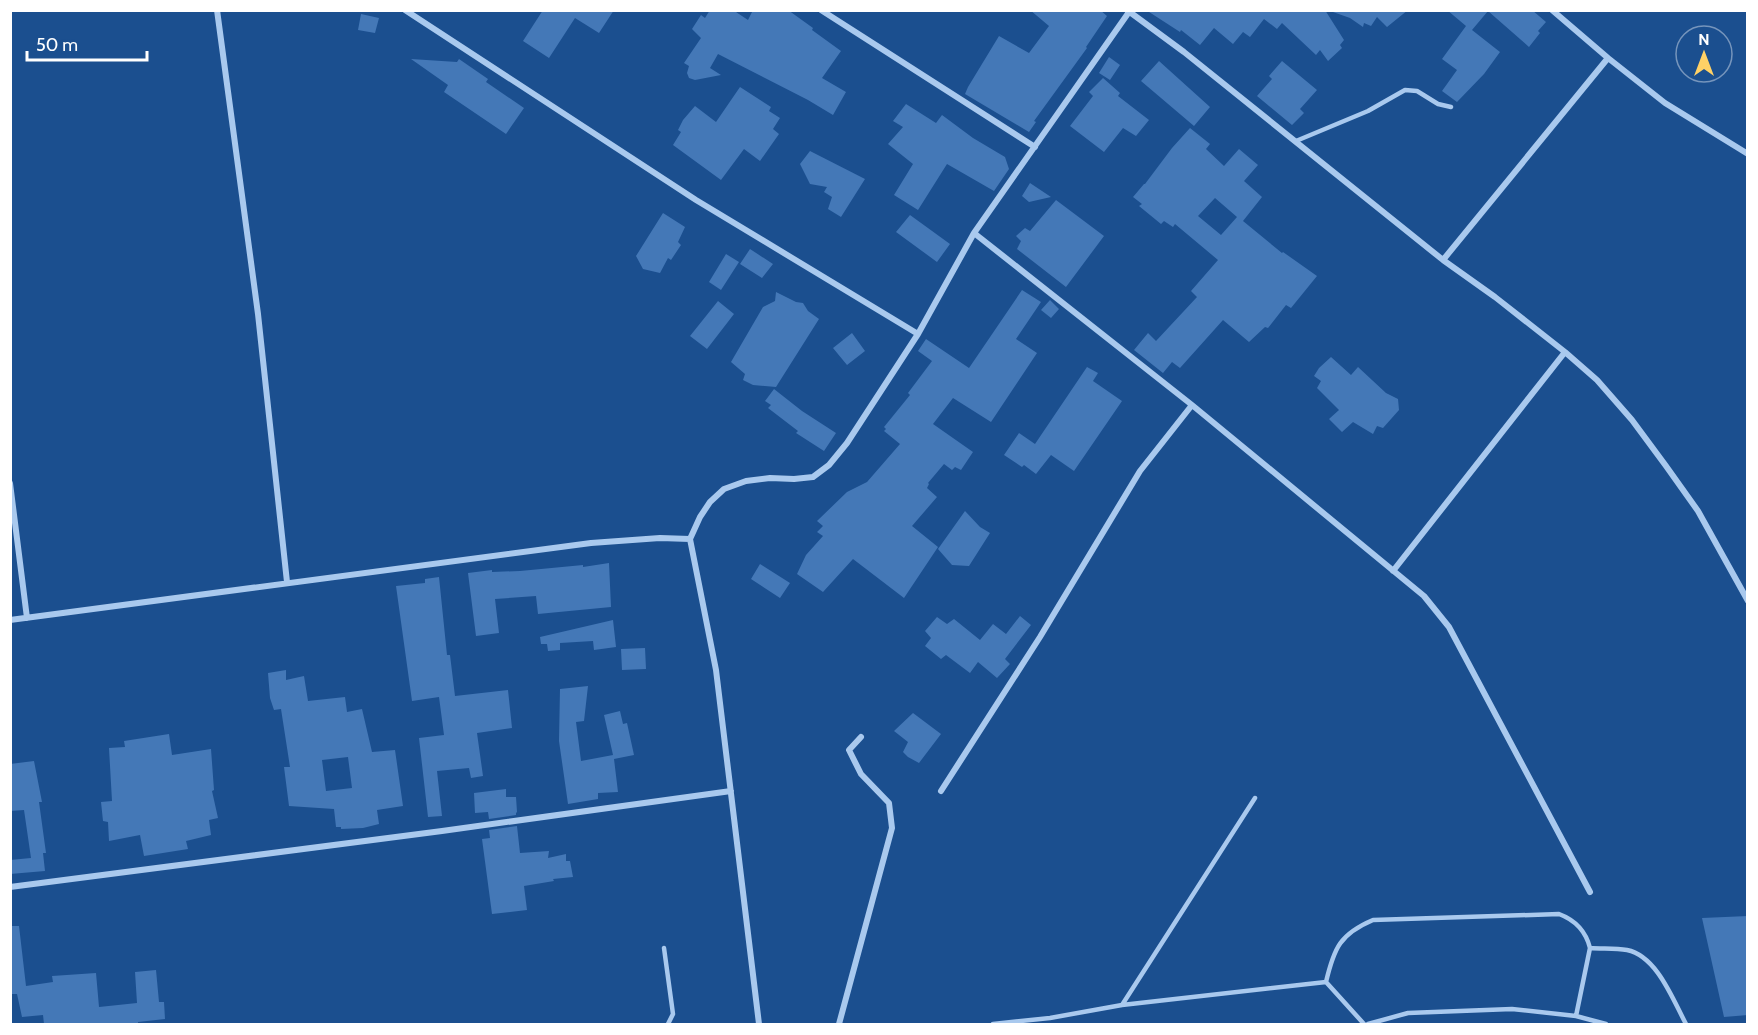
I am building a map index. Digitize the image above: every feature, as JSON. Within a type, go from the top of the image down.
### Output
[{"type":"street","points":[[217,10],[258,314],[287,582]]},
{"type":"street","points":[[405,10],[696,200],[918,334]]},
{"type":"street","points":[[821,10],[1035,147]]},
{"type":"street","points":[[1552,10],[1665,103],[1748,154]]},
{"type":"street","points":[[759,1024],[716,670],[690,539],[710,502],[724,489],[746,481],[813,477],[830,465],[847,443],[918,334],[974,233],[1128,11],[1184,52],[1443,260],[1566,352],[1597,380],[1632,420],[1698,511],[1748,601]]},
{"type":"street","points":[[1443,260],[1608,58]]},
{"type":"street","points":[[974,233],[1192,405],[1424,596],[1449,627],[1590,892]]},
{"type":"street","points":[[1393,572],[1566,352]]},
{"type":"street","points":[[941,791],[1040,637],[1140,471],[1192,405]]},
{"type":"street","points":[[10,483],[27,618]]},
{"type":"street","points":[[10,620],[591,543],[660,538],[690,539]]},
{"type":"street","points":[[839,1024],[892,828],[889,803],[861,774],[849,750],[861,737]]},
{"type":"street","points":[[10,887],[731,792]]},
{"type":"lane","points":[[1296,141],[1368,111],[1405,90],[1417,91],[1438,104],[1451,107]]},
{"type":"lane","points":[[1122,1005],[1254,798]]},
{"type":"lane","points":[[1326,982],[1333,955],[1341,941],[1357,927],[1373,920],[1559,914],[1572,919],[1588,939],[1590,948],[1576,1016]]},
{"type":"lane","points":[[664,948],[673,1014],[668,1024]]},
{"type":"lane","points":[[1590,948],[1626,950],[1639,954],[1653,965],[1686,1024]]},
{"type":"lane","points":[[993,1024],[1050,1018],[1122,1005],[1326,982]]},
{"type":"lane","points":[[1326,982],[1364,1024]]},
{"type":"lane","points":[[1368,1024],[1408,1013],[1512,1009],[1576,1016],[1606,1024]]},
{"type":"building","points":[[543,10],[614,10],[599,33],[575,18],[549,58],[523,41]]},
{"type":"building","points":[[710,10],[733,10],[748,20],[753,10],[788,10],[841,51],[822,78],[846,92],[833,115],[718,54],[710,68],[721,75],[695,80],[689,78],[687,73],[689,66],[684,63],[701,38],[692,29],[701,15],[705,18]]},
{"type":"building","points":[[1030,10],[1100,10],[1107,16],[1087,48],[1034,121],[1036,122],[1029,132],[965,94],[999,36],[1029,53],[1049,26]]},
{"type":"building","points":[[1146,10],[1325,10],[1344,40],[1340,45],[1342,48],[1328,61],[1320,50],[1316,55],[1282,23],[1277,29],[1264,19],[1250,37],[1243,32],[1233,44],[1214,28],[1200,45],[1181,30],[1180,32]]},
{"type":"building","points":[[1333,10],[1408,10],[1387,27],[1377,17],[1371,26],[1364,23],[1363,27]]},
{"type":"building","points":[[1447,10],[1532,10],[1546,22],[1529,47],[1488,11],[1472,30],[1500,52],[1484,74],[1457,102],[1442,91],[1457,70],[1442,59],[1466,26]]},
{"type":"building","points":[[361,14],[379,18],[375,33],[358,30]]},
{"type":"building","points":[[1109,57],[1120,65],[1110,80],[1099,73]]},
{"type":"building","points":[[411,59],[457,62],[459,59],[488,79],[486,82],[524,108],[506,134],[444,92],[448,85]]},
{"type":"building","points":[[1159,61],[1210,107],[1194,126],[1141,81]]},
{"type":"building","points":[[1282,61],[1317,90],[1300,109],[1304,113],[1292,125],[1257,96],[1272,79],[1269,76]]},
{"type":"building","points":[[1103,78],[1120,93],[1118,96],[1149,120],[1136,136],[1123,128],[1104,152],[1070,126],[1093,96],[1089,92]]},
{"type":"building","points":[[740,87],[771,107],[769,111],[780,118],[773,129],[779,134],[760,161],[744,149],[721,180],[673,145],[681,132],[678,130],[683,120],[695,106],[716,122]]},
{"type":"building","points":[[906,104],[936,123],[942,115],[973,138],[1005,157],[1009,169],[994,191],[947,164],[918,210],[894,195],[913,164],[888,144],[903,127],[893,121]]},
{"type":"building","points":[[1190,128],[1210,144],[1206,149],[1224,166],[1239,149],[1258,165],[1244,181],[1262,197],[1243,221],[1282,253],[1317,276],[1291,308],[1286,305],[1268,328],[1265,327],[1249,342],[1223,320],[1180,368],[1172,362],[1163,373],[1134,350],[1148,333],[1156,341],[1197,297],[1191,291],[1218,260],[1175,224],[1173,227],[1164,221],[1161,224],[1139,206],[1142,204],[1133,197]],"holes":[[[1215,198],[1237,217],[1221,235],[1198,216]]]},
{"type":"building","points":[[810,151],[865,179],[841,217],[828,209],[832,197],[824,192],[827,187],[810,184],[800,164]]},
{"type":"building","points":[[1030,183],[1051,197],[1029,202],[1022,196]]},
{"type":"building","points":[[1056,200],[1104,236],[1066,287],[1017,249],[1021,241],[1016,236],[1025,228],[1030,231]]},
{"type":"building","points":[[663,213],[685,227],[678,242],[681,245],[671,260],[668,258],[660,273],[643,269],[636,256]]},
{"type":"building","points":[[910,215],[950,244],[937,262],[896,232]]},
{"type":"building","points":[[750,249],[773,264],[762,278],[740,264]]},
{"type":"building","points":[[726,254],[739,262],[721,290],[709,282]]},
{"type":"building","points":[[1022,290],[1041,302],[1016,339],[1037,353],[991,422],[953,398],[933,424],[973,452],[961,470],[955,467],[952,470],[944,464],[928,483],[927,488],[937,497],[912,526],[938,547],[904,598],[853,559],[823,592],[797,574],[806,555],[823,536],[817,532],[823,526],[817,521],[847,492],[867,482],[900,444],[884,431],[886,429],[884,427],[910,395],[908,393],[932,361],[918,351],[926,339],[969,368]]},
{"type":"building","points":[[776,292],[803,303],[808,311],[819,319],[776,387],[753,385],[743,380],[745,374],[731,362],[763,307],[775,301]]},
{"type":"building","points":[[1050,300],[1059,309],[1051,318],[1041,310]]},
{"type":"building","points":[[718,301],[734,314],[707,349],[690,336]]},
{"type":"building","points":[[852,333],[865,351],[847,365],[833,348]]},
{"type":"building","points":[[1331,357],[1351,375],[1358,367],[1386,393],[1398,399],[1399,410],[1383,428],[1377,426],[1373,434],[1353,422],[1342,432],[1329,419],[1339,410],[1317,388],[1321,381],[1314,376]]},
{"type":"building","points":[[1087,367],[1098,373],[1093,381],[1122,401],[1074,471],[1051,455],[1036,474],[1004,455],[1019,433],[1035,444]]},
{"type":"building","points":[[774,389],[836,433],[824,451],[796,433],[798,431],[768,408],[771,405],[765,401]]},
{"type":"building","points":[[965,511],[980,527],[990,533],[969,566],[952,565],[938,549]]},
{"type":"building","points":[[609,563],[611,607],[538,614],[536,596],[495,599],[499,633],[476,636],[468,573],[583,565],[583,567]]},
{"type":"building","points":[[760,564],[790,583],[780,598],[751,579]]},
{"type":"building","points":[[439,577],[447,655],[450,655],[455,696],[508,690],[512,728],[477,733],[483,776],[471,778],[469,768],[437,771],[442,816],[428,817],[419,738],[444,735],[439,697],[412,701],[396,586],[425,583],[425,579]]},
{"type":"building","points":[[1020,616],[1031,625],[1005,659],[1010,664],[997,678],[978,662],[970,673],[946,655],[941,659],[925,646],[931,638],[925,631],[937,617],[947,624],[954,619],[980,640],[993,624],[1006,634]]},
{"type":"building","points":[[613,620],[616,647],[594,650],[593,641],[560,643],[560,650],[548,651],[547,644],[541,644],[540,637]]},
{"type":"building","points":[[645,648],[646,669],[622,670],[621,649]]},
{"type":"building","points":[[286,670],[286,680],[304,676],[308,701],[345,697],[347,712],[362,709],[372,752],[395,750],[403,806],[377,810],[379,824],[363,828],[341,829],[341,827],[336,827],[334,809],[289,806],[284,767],[290,767],[281,709],[274,710],[270,698],[268,673]],"holes":[[[348,757],[352,788],[326,791],[322,760]]]},
{"type":"building","points":[[588,686],[584,721],[576,722],[581,761],[613,755],[604,715],[620,711],[623,724],[627,723],[634,755],[614,759],[618,792],[598,793],[598,799],[568,804],[559,741],[560,689]]},
{"type":"building","points":[[913,713],[941,734],[919,763],[903,752],[908,742],[894,731]]},
{"type":"building","points":[[169,734],[172,755],[211,749],[214,790],[212,791],[218,818],[209,820],[211,835],[186,841],[188,849],[144,856],[140,835],[109,841],[108,822],[103,821],[101,802],[112,801],[109,748],[125,747],[124,741]]},
{"type":"building","points":[[34,761],[42,802],[39,802],[46,853],[43,853],[45,871],[10,874],[10,860],[31,858],[24,810],[10,811],[10,764]]},
{"type":"building","points":[[506,789],[506,797],[516,797],[516,815],[489,819],[488,812],[475,813],[474,793]]},
{"type":"building","points":[[517,826],[520,853],[549,851],[548,858],[566,854],[566,861],[570,861],[573,877],[524,886],[527,910],[492,914],[482,839],[490,838],[489,830]]},
{"type":"building","points":[[1748,916],[1748,1015],[1724,1017],[1702,918]]},
{"type":"building","points":[[10,926],[19,926],[26,986],[53,982],[52,976],[96,973],[99,1007],[137,1003],[135,972],[156,970],[159,1002],[164,1002],[165,1019],[138,1022],[138,1024],[44,1024],[43,1015],[22,1017],[17,994],[10,994]]}]
